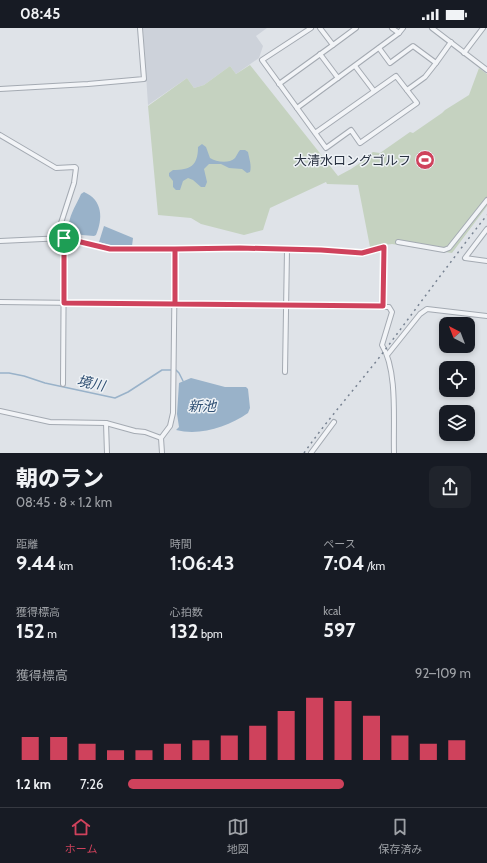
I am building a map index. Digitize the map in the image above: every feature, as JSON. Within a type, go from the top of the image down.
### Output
[{"type":"street","points":[[0,89],[88,84],[144,78],[140,28]]},
{"type":"street","points":[[311,28],[262,60],[326,148],[351,130],[360,143],[417,103],[396,76],[316,133]]},
{"type":"street","points":[[320,28],[333,45]]},
{"type":"street","points":[[280,84],[356,28]]},
{"type":"street","points":[[392,28],[399,33]]},
{"type":"street","points":[[297,108],[399,33],[403,28]]},
{"type":"street","points":[[432,28],[487,70]]},
{"type":"street","points":[[464,52],[483,28]]},
{"type":"street","points":[[407,90],[425,77],[450,42]]},
{"type":"street","points":[[378,48],[390,63],[413,46],[436,62]]},
{"type":"street","points":[[320,54],[338,78]]},
{"type":"street","points":[[355,66],[374,91]]},
{"type":"street","points":[[0,135],[56,168],[74,166],[76,168],[74,182],[61,223],[64,238],[63,384]]},
{"type":"street","points":[[398,242],[446,250],[454,244],[487,200]]},
{"type":"street","points":[[487,229],[465,258],[487,260]]},
{"type":"street","points":[[0,241],[64,238],[110,249],[287,250],[362,253],[384,247],[383,306]]},
{"type":"street","points":[[162,453],[161,438],[170,426],[173,413],[175,249]]},
{"type":"street","points":[[285,372],[287,250]]},
{"type":"street","points":[[0,302],[389,307],[392,312],[382,345],[388,354],[392,377],[394,453]]},
{"type":"street","points":[[388,354],[420,314],[427,309],[487,316]]},
{"type":"street","points":[[0,410],[50,422],[106,423],[135,431],[145,432],[161,438]]},
{"type":"street","points":[[311,453],[334,422]]},
{"type":"street","points":[[106,423],[107,453]]},
{"type":"shaded area","points":[[143,28],[267,28],[256,36],[263,46],[259,58],[236,74],[230,66],[204,85],[194,88],[187,78],[148,105]]},
{"type":"green space","points":[[250,65],[338,176],[360,163],[365,157],[373,152],[380,153],[410,132],[413,133],[469,95],[479,68],[487,74],[487,206],[452,253],[392,244],[370,247],[358,185],[327,184],[326,182],[270,208],[263,230],[244,235],[201,224],[191,218],[158,215],[148,106],[187,78],[194,88],[204,85],[230,66],[236,74]]},
{"type":"water","points":[[202,144],[206,147],[210,158],[216,161],[226,162],[232,160],[240,150],[245,150],[248,152],[251,165],[250,172],[247,173],[242,169],[229,168],[221,164],[209,164],[204,169],[207,182],[205,187],[201,187],[193,180],[188,178],[183,181],[180,190],[176,190],[173,187],[173,181],[169,176],[169,173],[173,170],[184,169],[192,166],[195,163],[198,147]]},
{"type":"water","points":[[84,192],[95,200],[100,210],[100,223],[96,235],[94,236],[71,232],[69,228],[72,213],[81,194]]},
{"type":"water","points":[[104,226],[133,238],[132,246],[115,247],[99,242]]},
{"type":"water","name":"新池","points":[[191,378],[225,387],[246,387],[248,389],[250,408],[248,413],[232,422],[214,429],[195,432],[176,430],[179,427],[177,414],[179,383]]},
{"type":"waterway","name":"境川","points":[[0,373],[24,376],[45,383],[115,398],[128,392],[162,370],[173,370]]},
{"type":"waterway","name":"境川","points":[[176,370],[183,381]]},
{"type":"railway","points":[[304,453],[378,359],[487,215]]},
{"type":"place","name":"大清水ロングゴルフ","points":[[425,160]]},
{"type":"route","points":[[64,238],[64,303],[175,304],[175,249],[240,248],[321,250],[362,253],[384,247],[383,306],[175,304],[175,249],[110,249],[64,238]]}]
